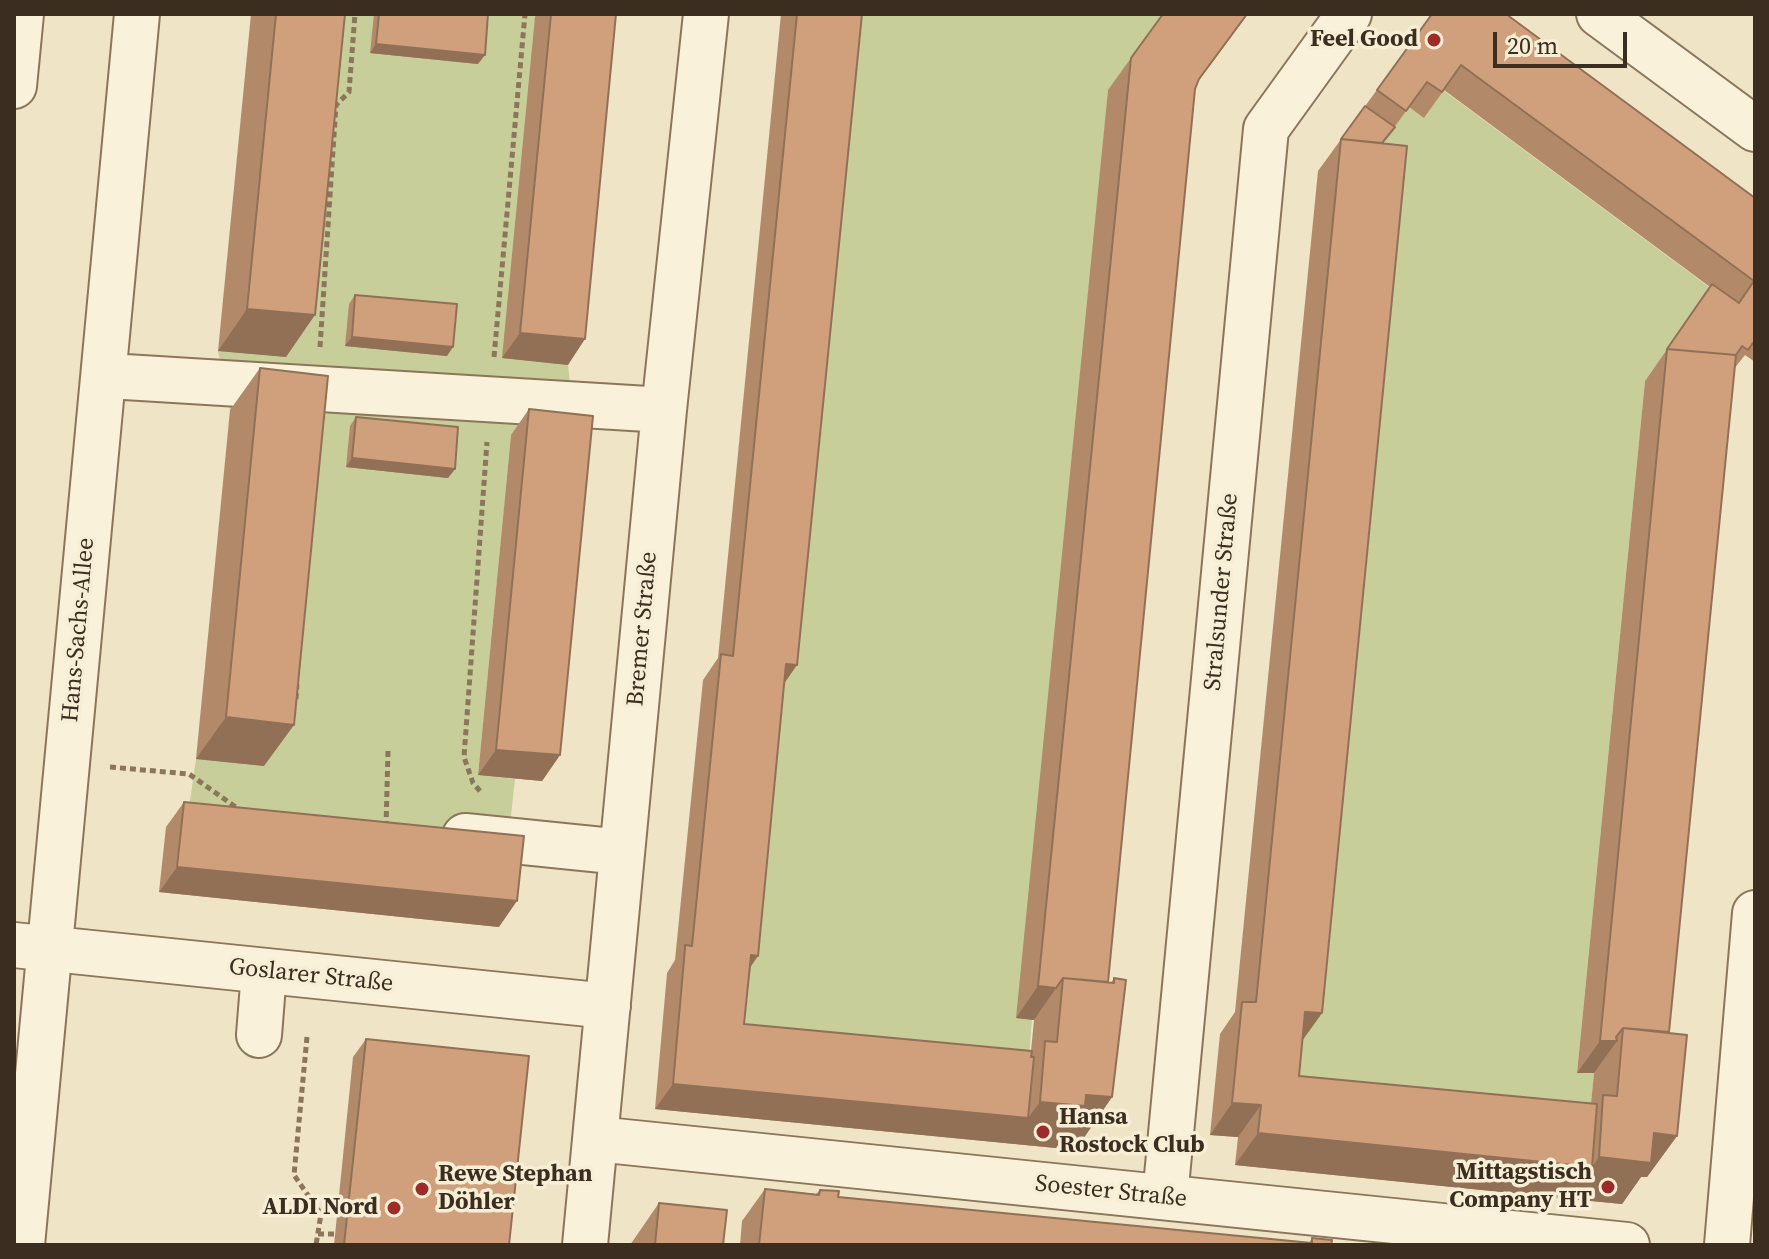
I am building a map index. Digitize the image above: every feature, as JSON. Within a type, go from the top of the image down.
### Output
[{"type":"street","points":[[14,86],[21,14]]},
{"type":"street","name":"Hans-Sachs-Allee","points":[[22,1245],[31,947],[67,763],[137,14]]},
{"type":"street","name":"Bremer Straße","points":[[585,1245],[664,410],[706,14]]},
{"type":"street","name":"Stralsunder Straße","points":[[1165,1197],[1266,129],[1349,14]]},
{"type":"street","points":[[1599,14],[1755,129]]},
{"type":"street","points":[[125,377],[664,410]]},
{"type":"street","points":[[386,828],[622,852]]},
{"type":"street","points":[[1727,1245],[1755,913]]},
{"type":"street","name":"Goslarer Straße","points":[[31,947],[608,1006]]},
{"type":"street","points":[[259,1035],[264,972]]},
{"type":"street","name":"Soester Straße","points":[[596,1139],[1627,1245]]},
{"type":"path","points":[[490,399],[525,14]]},
{"type":"path","points":[[486,458],[464,757],[473,783],[522,841]]},
{"type":"path","points":[[386,828],[388,751]]},
{"type":"path","points":[[67,763],[189,774],[248,815]]},
{"type":"path","points":[[316,977],[308,1027],[294,1175],[321,1214],[316,1245]]},
{"type":"path","points":[[318,1234],[335,1234]]},
{"type":"green space","points":[[320,14],[603,14],[503,358],[568,365],[576,442],[511,435],[478,775],[515,779],[506,861],[186,829],[196,759],[264,766],[298,417],[230,410],[218,351],[285,357]]},
{"type":"green space","points":[[846,14],[1165,14],[1108,91],[1086,323],[1027,1084],[744,1051],[734,980]]},
{"type":"green space","points":[[1443,90],[1736,307],[1694,310],[1645,381],[1577,1072],[1594,1073],[1588,1138],[1291,1109],[1364,168],[1409,107],[1425,117]]},
{"type":"building","points":[[276,14],[345,14],[315,315],[247,309]]},
{"type":"building","points":[[379,14],[488,14],[485,55],[376,44]]},
{"type":"building","points":[[551,14],[616,14],[585,339],[520,333]]},
{"type":"building","points":[[797,14],[862,14],[797,665],[786,664],[758,956],[751,955],[744,1024],[1032,1051],[1028,1118],[673,1084],[685,945],[692,946],[721,654],[733,656]]},
{"type":"building","points":[[1163,14],[1247,14],[1199,79],[1195,89],[1108,982],[1063,978],[1056,988],[1038,986],[1131,58]]},
{"type":"building","points":[[1432,14],[1506,14],[1755,198],[1755,340],[1748,350],[1742,346],[1736,355],[1667,349],[1712,284],[1739,303],[1754,281],[1461,65],[1442,92],[1427,82],[1406,111],[1377,90]]},
{"type":"building","points":[[1365,106],[1395,127],[1382,143],[1341,139]]},
{"type":"building","points":[[1341,139],[1407,146],[1322,1013],[1305,1012],[1299,1076],[1597,1104],[1592,1167],[1258,1133],[1261,1105],[1232,1103],[1242,1002],[1256,1002]]},
{"type":"building","points":[[355,295],[457,304],[453,347],[352,337]]},
{"type":"building","points":[[1667,349],[1736,355],[1669,1032],[1623,1028],[1616,1037],[1617,1041],[1600,1041]]},
{"type":"building","points":[[260,368],[328,376],[294,725],[226,717]]},
{"type":"building","points":[[529,409],[593,416],[560,755],[496,750]]},
{"type":"building","points":[[356,417],[458,427],[455,469],[352,458]]},
{"type":"building","points":[[184,802],[524,836],[517,901],[177,867]]},
{"type":"building","points":[[1063,978],[1114,983],[1114,978],[1126,980],[1112,1097],[1086,1095],[1085,1106],[1040,1102],[1045,1041],[1057,1042]]},
{"type":"building","points":[[1623,1028],[1687,1035],[1677,1136],[1654,1133],[1651,1163],[1599,1157],[1603,1095],[1617,1096]]},
{"type":"building","name":"Rewe Stephan Döhler","points":[[366,1039],[529,1056],[509,1245],[344,1245]]},
{"type":"building","points":[[765,1189],[819,1195],[820,1190],[839,1191],[838,1197],[1312,1243],[1312,1238],[1332,1240],[1331,1245],[759,1245]]},
{"type":"building","points":[[659,1203],[727,1210],[723,1245],[655,1245]]},
{"type":"place","name":"Feel Good","points":[[1434,40]]},
{"type":"place","name":"Hansa Rostock Club","points":[[1043,1132]]},
{"type":"place","name":"Mittagstisch Company HT","points":[[1608,1187]]},
{"type":"place","name":"Rewe Stephan Döhler","points":[[422,1189]]},
{"type":"place","name":"ALDI Nord","points":[[394,1208]]}]
